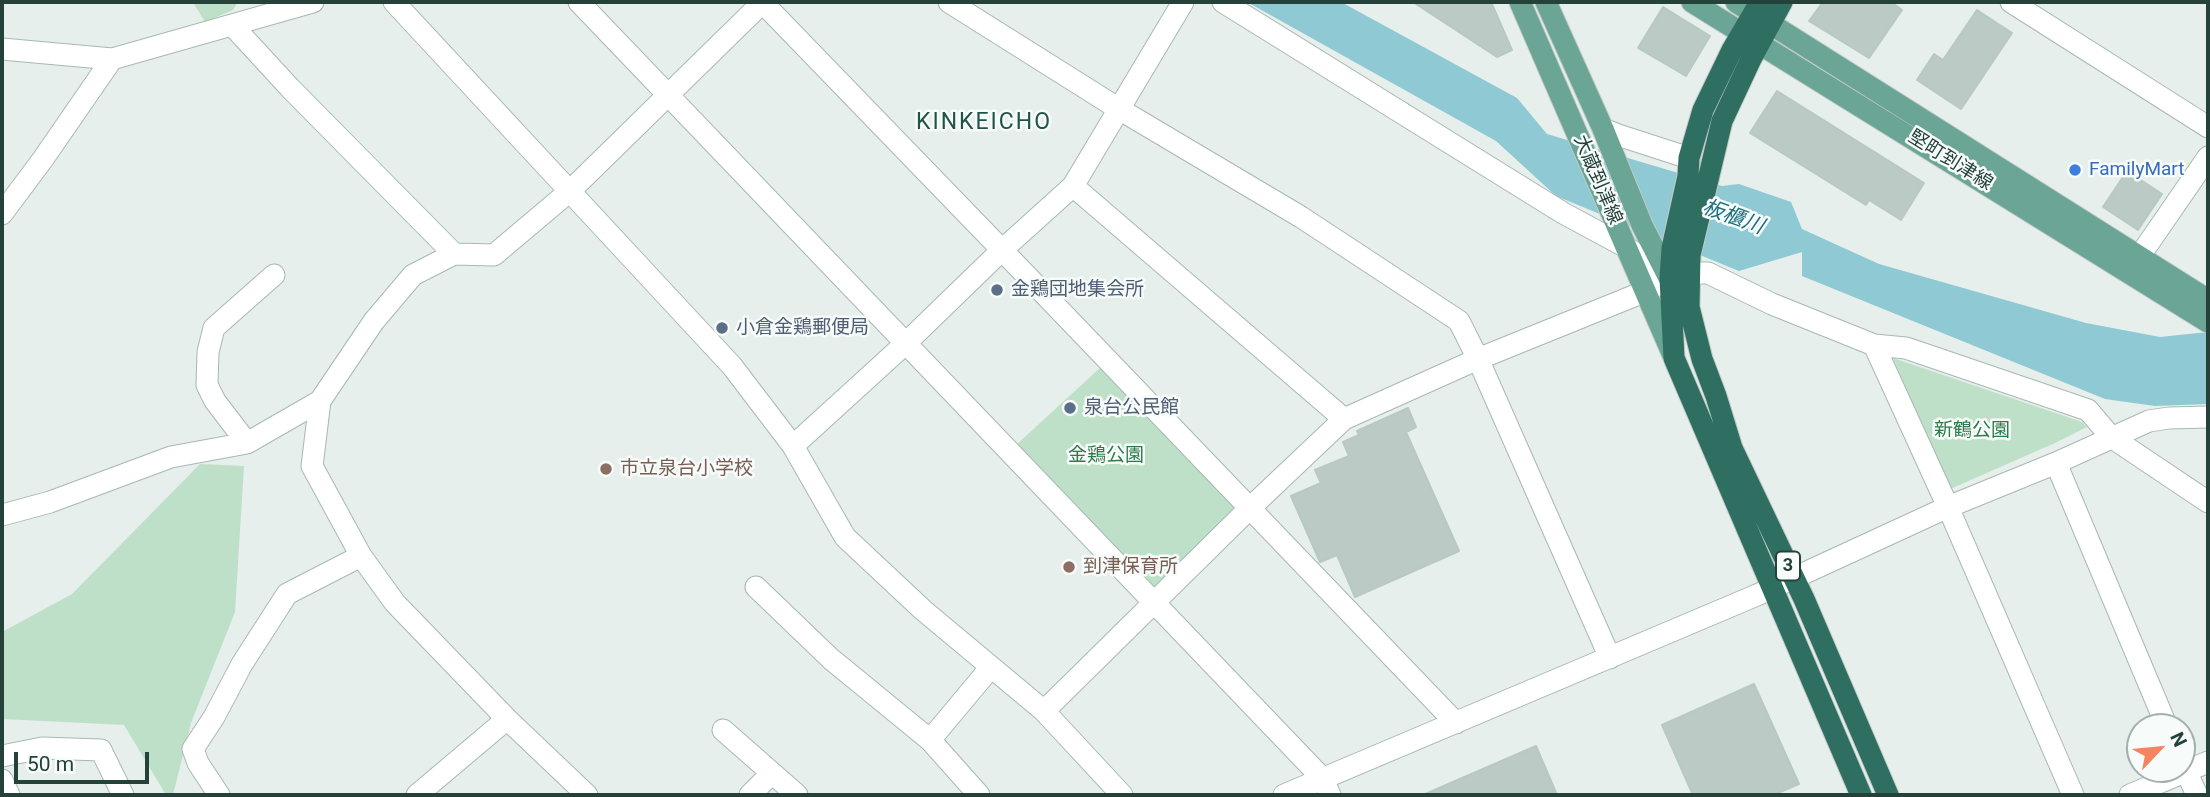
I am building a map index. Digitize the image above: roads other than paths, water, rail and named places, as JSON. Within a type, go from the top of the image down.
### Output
[{"type":"highway","name":"3","points":[[1782,2],[1755,9],[1740,33],[1703,110],[1680,263],[1674,358],[1861,795]]},
{"type":"highway","name":"3","points":[[1694,172],[1759,45],[1755,9]]},
{"type":"highway","name":"3","points":[[1680,263],[1694,335],[1732,448],[1794,578],[1888,795]]},
{"type":"main road","name":"大蔵到津線","points":[[1520,2],[1674,358]]},
{"type":"main road","name":"大蔵到津線","points":[[1546,2],[1642,225],[1680,263]]},
{"type":"main road","name":"堅町到津線","points":[[1692,2],[1759,45],[2135,265]]},
{"type":"main road","name":"堅町到津線","points":[[1755,9],[1787,35],[1957,140],[2208,316]]},
{"type":"street","points":[[2,49],[112,59],[313,2]]},
{"type":"street","points":[[394,2],[732,366],[793,446],[845,537],[923,610],[1044,711],[1122,795]]},
{"type":"street","points":[[579,2],[1155,603],[1326,787]]},
{"type":"street","points":[[2,515],[50,502],[171,457],[247,443],[320,401],[374,321],[413,275],[454,254],[494,255],[571,190],[762,2],[1455,723]]},
{"type":"street","points":[[949,2],[1119,109],[1312,224],[1459,321],[1609,658]]},
{"type":"street","points":[[793,446],[1073,186],[1183,2]]},
{"type":"street","points":[[1223,2],[1563,213],[1626,247],[1708,273],[1772,304],[1874,345],[1906,348],[2088,410],[2111,437],[2208,502]]},
{"type":"street","points":[[2011,2],[2208,127]]},
{"type":"street","points":[[232,25],[290,88],[454,254]]},
{"type":"street","points":[[4,207],[43,159],[112,59]]},
{"type":"street","points":[[1605,135],[1618,135],[1694,172]]},
{"type":"street","points":[[2135,265],[2208,157]]},
{"type":"street","points":[[1073,186],[1344,419]]},
{"type":"street","points":[[1044,711],[1344,419],[1478,359],[1646,291],[1680,263]]},
{"type":"street","points":[[247,443],[215,401],[207,385],[208,352],[214,328],[274,275]]},
{"type":"street","points":[[1874,345],[1948,507],[2073,795]]},
{"type":"street","points":[[320,401],[312,466],[360,556],[395,603],[507,719],[587,795]]},
{"type":"street","points":[[1284,795],[1326,787],[1455,723],[1757,595],[1948,507],[2149,421],[2208,417]]},
{"type":"street","points":[[2056,463],[2161,713]]},
{"type":"street","points":[[219,795],[198,763],[193,749],[214,717],[242,664],[287,594],[360,556]]},
{"type":"street","points":[[757,587],[831,659],[930,740],[979,795]]},
{"type":"street","points":[[930,740],[991,667]]},
{"type":"street","points":[[417,795],[507,719]]},
{"type":"street","points":[[723,730],[797,795]]},
{"type":"street","points":[[2,756],[42,748],[101,750],[123,795]]},
{"type":"street","points":[[750,795],[772,773]]},
{"type":"street","points":[[2,780],[9,795]]},
{"type":"street","points":[[2130,795],[2153,783]]},
{"type":"water","name":"板櫃川","points":[[1247,2],[1341,2],[1517,98],[1547,134],[1722,186],[1739,184],[1791,202],[1802,229],[1879,264],[2086,323],[2160,337],[2208,332],[2208,404],[2155,406],[2105,399],[1802,276],[1802,252],[1739,271],[1556,196],[1496,141]]},
{"type":"place","name":"FamilyMart","points":[[2075,170]]},
{"type":"place","name":"金鶏団地集会所","points":[[997,290]]},
{"type":"place","name":"小倉金鶏郵便局","points":[[722,328]]},
{"type":"place","name":"泉台公民館","points":[[1070,408]]},
{"type":"place","name":"市立泉台小学校","points":[[606,469]]},
{"type":"place","name":"到津保育所","points":[[1069,567]]},
{"type":"district","name":"KINKEICHO","points":[[984,123]]},
{"type":"park label","name":"新鶴公園","points":[[1972,431]]},
{"type":"park label","name":"金鶏公園","points":[[1106,456]]}]
